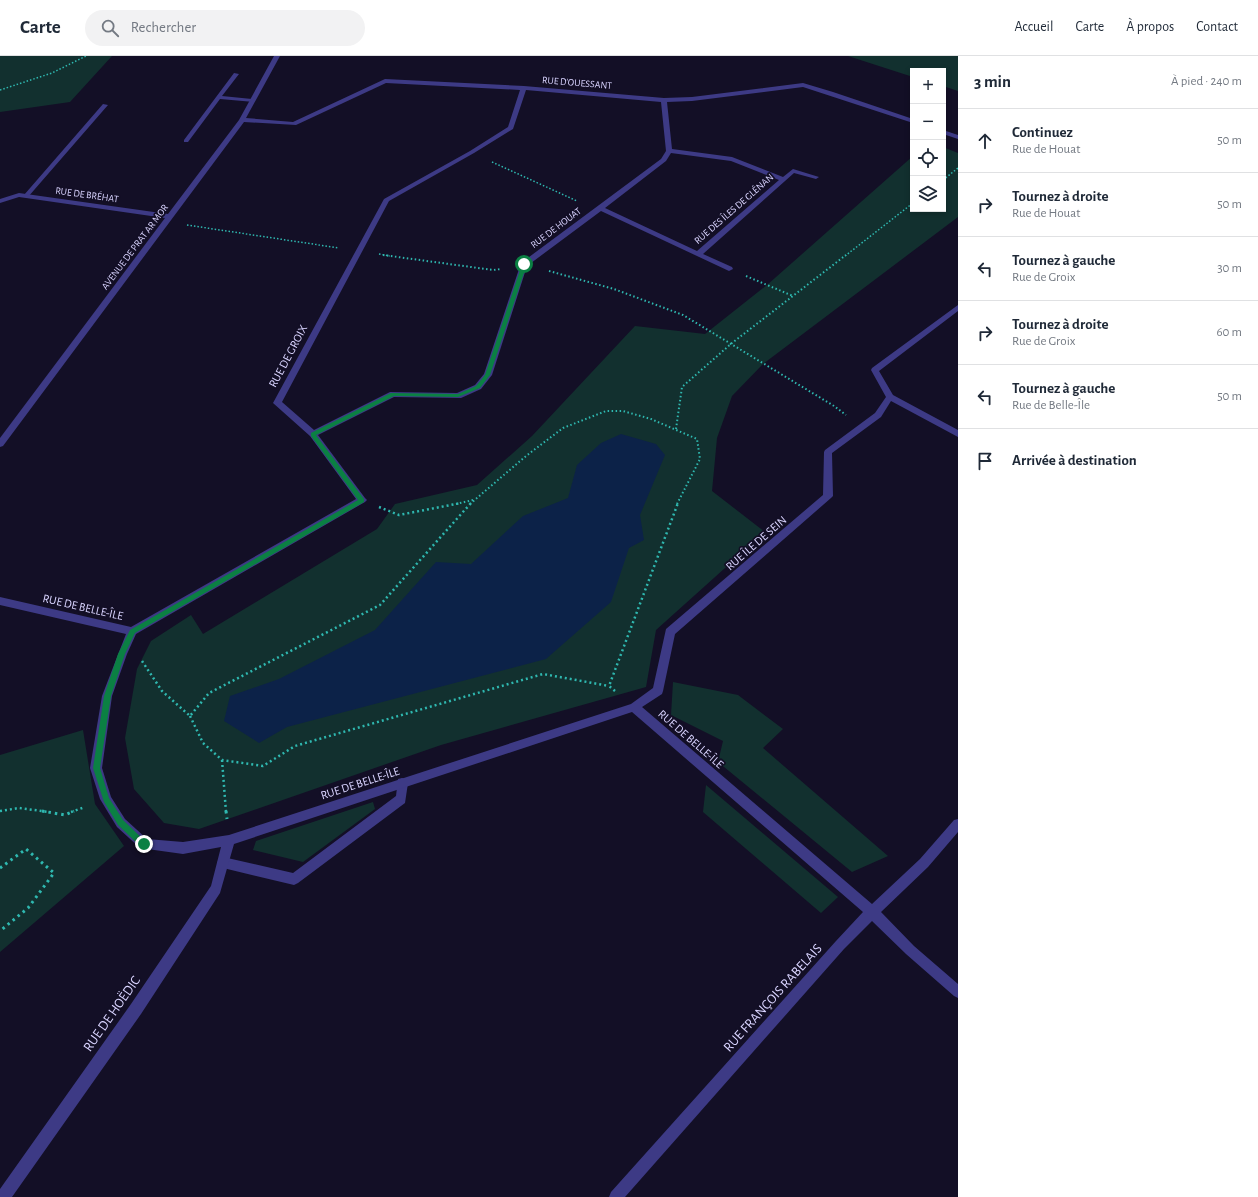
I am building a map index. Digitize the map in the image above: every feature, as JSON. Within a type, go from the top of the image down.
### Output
[{"type":"street","name":"AVENUE DE PRAT AR MOR","points":[[0,444],[242,120],[277,56]]},
{"type":"street","points":[[186,141],[236,74]]},
{"type":"street","name":"RUE D'OUESSANT","points":[[242,120],[294,124],[385,81],[524,88],[664,100],[692,99],[803,85],[910,120]]},
{"type":"street","name":"RUE DE GROIX","points":[[362,500],[313,434],[277,403],[386,200],[472,152],[511,128],[524,88]]},
{"type":"street","points":[[218,97],[252,101]]},
{"type":"street","points":[[664,100],[669,151]]},
{"type":"street","points":[[26,196],[105,106]]},
{"type":"street","points":[[946,133],[958,137]]},
{"type":"street","name":"RUE DES ÎLES DE GLÉNAN","points":[[669,151],[732,159],[783,179]]},
{"type":"street","name":"RUE DE HOUAT","points":[[313,434],[393,394],[458,396],[478,387],[488,375],[524,264],[664,160],[669,151]]},
{"type":"street","name":"RUE DES ÎLES DE GLÉNAN","points":[[698,254],[793,171],[816,177]]},
{"type":"street","name":"RUE DE BRÉHAT","points":[[0,201],[19,195],[171,217]]},
{"type":"street","name":"RUE DES ÎLES DE GLÉNAN","points":[[600,208],[729,269]]},
{"type":"street","points":[[958,307],[875,370],[890,397],[958,434]]},
{"type":"street","name":"RUE ÎLE DE SEIN","points":[[634,707],[658,691],[670,632],[828,496],[828,452],[878,415],[890,397]]},
{"type":"street","points":[[132,631],[362,500]]},
{"type":"street","name":"RUE DE BELLE-ÎLE","points":[[0,600],[132,631],[107,696],[96,768],[106,799],[121,823],[144,844],[183,848],[229,840],[634,707],[872,912],[910,950],[958,992]]},
{"type":"street","points":[[223,864],[294,879],[402,799],[402,783]]},
{"type":"street","name":"RUE FRANÇOIS RABELAIS","points":[[616,1197],[840,945],[872,912],[924,864],[958,824]]},
{"type":"street","name":"RUE DE HOËDIC","points":[[3,1197],[136,1009],[216,889],[229,840]]},
{"type":"path","points":[[0,90],[52,73],[86,56]]},
{"type":"path","points":[[472,152],[587,205],[600,208]]},
{"type":"path","points":[[946,178],[958,168]]},
{"type":"path","points":[[676,429],[682,387],[732,344],[910,205]]},
{"type":"path","points":[[729,269],[793,296]]},
{"type":"path","points":[[190,716],[209,693],[380,605],[473,500],[526,456],[563,428],[606,411],[623,411],[651,419],[697,439],[700,460],[674,510],[609,686]]},
{"type":"path","points":[[362,500],[399,515],[473,500]]},
{"type":"path","points":[[122,654],[141,659],[162,691],[190,716],[203,743],[222,760],[263,766],[295,746],[543,674],[609,686],[634,707]]},
{"type":"path","points":[[222,760],[229,840]]},
{"type":"path","points":[[0,811],[19,808],[65,815],[106,799]]},
{"type":"path","points":[[0,868],[26,849],[54,873],[28,908],[0,931]]},
{"type":"green space","points":[[0,56],[112,56],[70,102],[0,112]]},
{"type":"green space","points":[[848,56],[958,56],[958,91],[946,87],[946,68],[910,68],[910,76]]},
{"type":"green space","points":[[946,148],[958,153],[958,217],[763,364],[732,396],[717,438],[712,491],[765,532],[656,630],[646,687],[441,745],[199,829],[164,823],[134,789],[125,738],[137,669],[151,641],[191,615],[203,634],[377,529],[395,504],[477,485],[532,436],[635,326],[705,334],[767,285],[910,159],[910,212],[946,212]]},
{"type":"green space","points":[[673,682],[738,695],[783,729],[763,748],[888,856],[852,872],[718,762],[723,741],[671,715]]},
{"type":"green space","points":[[83,730],[95,804],[124,846],[0,952],[0,755]]},
{"type":"green space","points":[[706,785],[838,897],[821,913],[703,812]]},
{"type":"green space","points":[[373,802],[375,809],[303,862],[253,850],[256,841]]},
{"type":"water","points":[[621,434],[656,444],[665,455],[640,515],[644,540],[629,548],[611,602],[546,659],[287,727],[259,743],[224,721],[230,696],[279,679],[375,630],[436,562],[471,564],[523,516],[568,498],[577,465],[601,443]]},
{"type":"route","points":[[144,844],[121,823],[106,799],[96,768],[107,696],[132,631],[362,500],[313,434],[393,394],[458,396],[478,387],[488,375],[524,264]]}]
